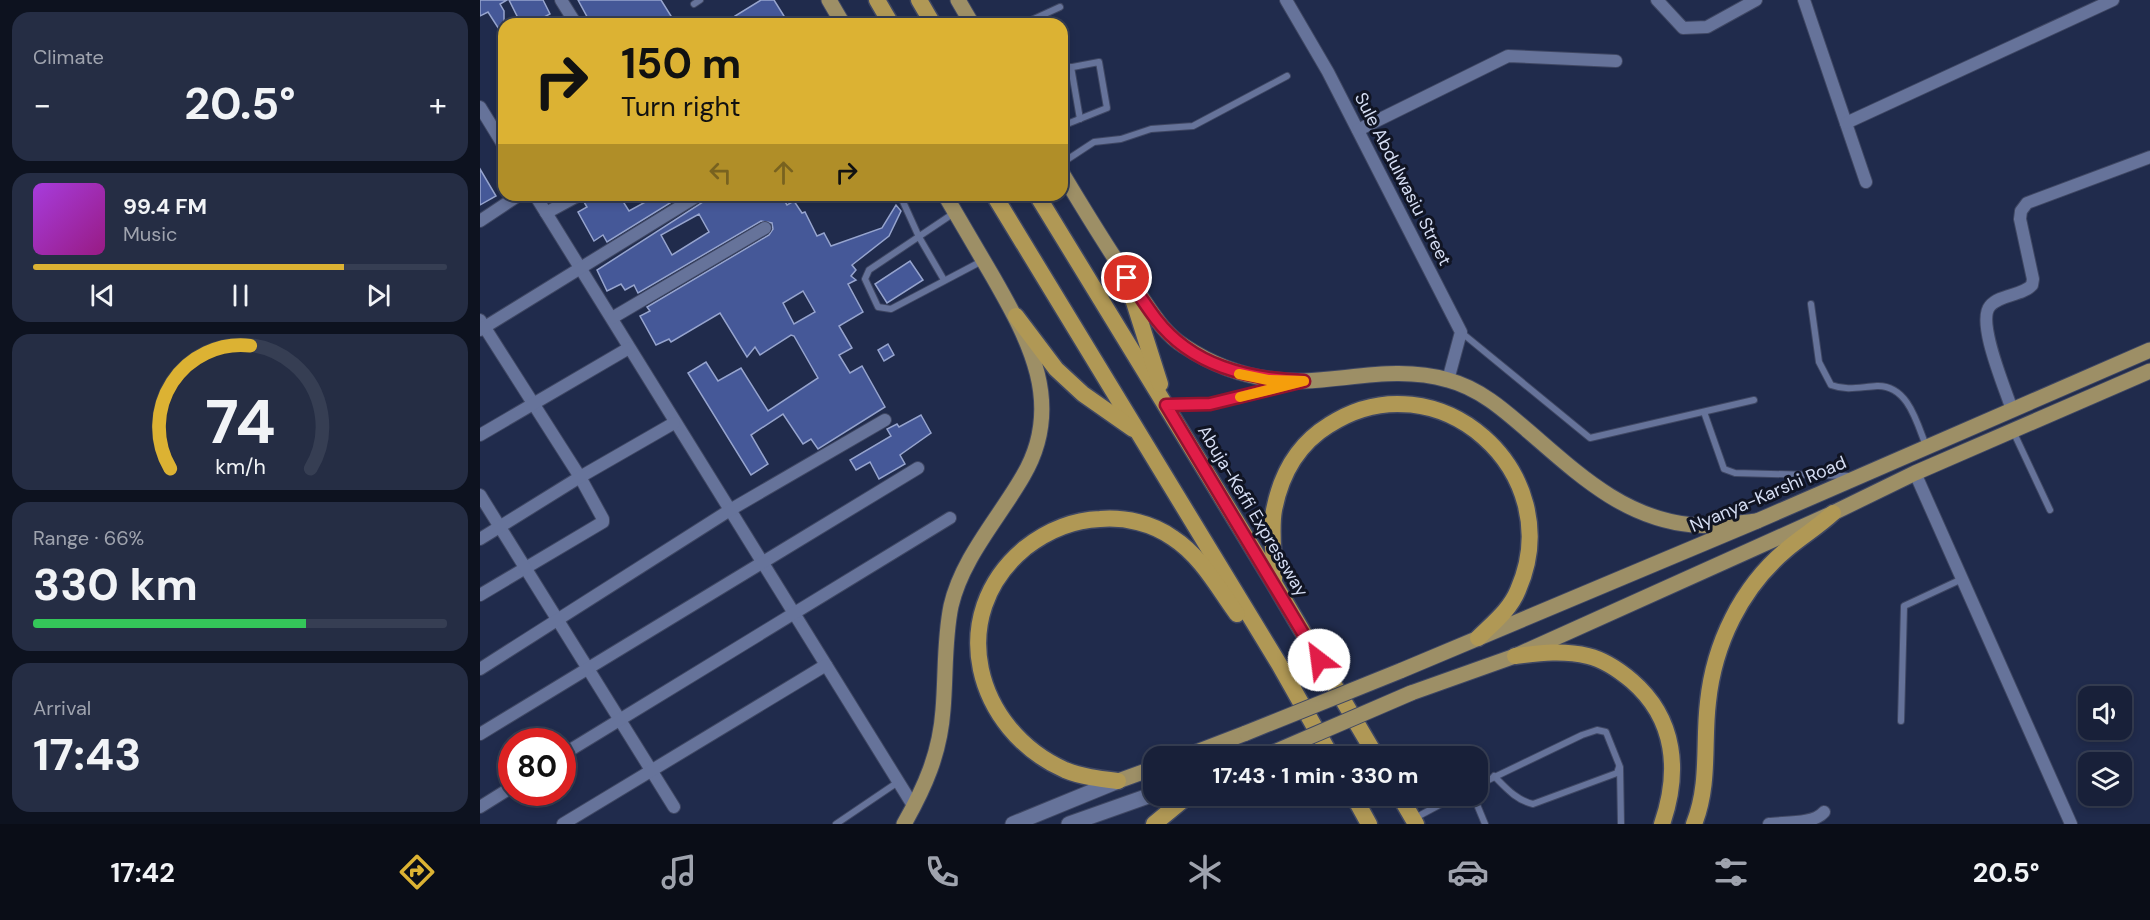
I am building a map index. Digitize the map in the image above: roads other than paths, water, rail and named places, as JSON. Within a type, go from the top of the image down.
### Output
[{"type":"highway","points":[[877,0],[888,18]]},
{"type":"highway","points":[[919,0],[930,18]]},
{"type":"highway","points":[[998,201],[1279,664],[1325,746]]},
{"type":"highway","name":"Abuja-Keffi Expressway","points":[[1041,201],[1274,583],[1370,746]]},
{"type":"highway","points":[[1117,264],[1150,351],[1166,405]]},
{"type":"highway","points":[[1016,316],[1056,369],[1083,394],[1139,434]]},
{"type":"highway","points":[[1274,583],[1274,510],[1288,468],[1300,447],[1337,419],[1360,409],[1383,404],[1426,407],[1448,415],[1485,435],[1502,454],[1517,478],[1526,502],[1530,532],[1523,576],[1506,612],[1478,638]]},
{"type":"highway","points":[[1694,824],[1701,808],[1705,784],[1708,703],[1712,673],[1728,626],[1759,578],[1784,551],[1833,513]]},
{"type":"highway","points":[[1119,782],[1066,771],[1040,755],[1017,738],[993,705],[983,684],[978,663],[978,637],[990,592],[1002,571],[1035,540],[1053,530],[1091,519],[1128,520],[1158,529],[1186,548],[1201,563],[1245,626],[1279,664]]},
{"type":"highway","points":[[1515,656],[1562,651],[1589,656],[1617,669],[1640,688],[1652,703],[1670,739],[1672,784],[1662,824]]},
{"type":"highway","points":[[1154,824],[1176,806]]},
{"type":"highway","points":[[1359,806],[1369,824]]},
{"type":"highway","points":[[1405,806],[1414,822]]},
{"type":"main road","points":[[829,0],[840,18]]},
{"type":"main road","points":[[958,0],[968,18]]},
{"type":"main road","points":[[1068,183],[1117,264],[1157,320],[1181,345],[1210,362],[1237,373],[1268,380],[1304,381],[1380,373],[1420,374],[1448,380],[1476,391],[1503,409],[1569,468],[1597,490],[1621,503],[1672,521],[1693,525],[1757,521]]},
{"type":"main road","points":[[904,824],[925,788],[939,743],[952,603],[960,579],[1025,473],[1039,435],[1043,404],[1040,378],[1016,316],[948,201]]},
{"type":"main road","name":"Nyanya-Karshi Road","points":[[1212,746],[1400,671],[1757,521],[2150,350]]},
{"type":"main road","points":[[1288,746],[1411,693],[1515,656],[1833,513],[1915,473],[2150,371]]},
{"type":"main road","points":[[1119,782],[1143,772]]},
{"type":"street","points":[[561,0],[572,18]]},
{"type":"street","name":"Sule Abdulwasiu Street","points":[[1286,0],[1358,130],[1461,332]]},
{"type":"street","points":[[1657,0],[1683,28],[1707,27],[1756,0]]},
{"type":"street","points":[[1804,0],[1866,182]]},
{"type":"street","points":[[1846,123],[2113,0]]},
{"type":"street","points":[[1358,130],[1508,56],[1616,61]]},
{"type":"street","points":[[480,107],[484,121],[498,138]]},
{"type":"street","points":[[2012,410],[1987,334],[1987,313],[1995,302],[2032,285],[2033,279],[2019,219],[2021,211],[2027,203],[2150,157]]},
{"type":"street","points":[[480,222],[510,201]]},
{"type":"street","points":[[539,201],[581,266],[674,423],[914,807]]},
{"type":"street","points":[[546,213],[568,201]]},
{"type":"street","points":[[480,595],[603,522],[603,514],[482,326],[689,201]]},
{"type":"street","points":[[612,318],[765,228]]},
{"type":"street","points":[[1448,380],[1461,332]]},
{"type":"street","points":[[480,435],[629,348]]},
{"type":"street","points":[[480,669],[730,510],[885,420]]},
{"type":"street","points":[[480,539],[580,477],[674,423]]},
{"type":"street","points":[[480,734],[589,670],[761,561],[918,468]]},
{"type":"street","points":[[1915,473],[2072,824]]},
{"type":"street","points":[[480,495],[674,807]]},
{"type":"street","points":[[576,747],[950,518]]},
{"type":"street","points":[[563,824],[826,665]]},
{"type":"street","points":[[1013,824],[1119,782]]},
{"type":"street","points":[[480,807],[498,796]]},
{"type":"street","points":[[1069,824],[1143,798]]},
{"type":"street","points":[[1769,824],[1812,823],[1821,818],[1824,812]]},
{"type":"lane","points":[[1036,18],[1060,7]]},
{"type":"lane","points":[[1068,68],[1099,62],[1107,108],[1068,124]]},
{"type":"lane","points":[[1071,67],[1080,119]]},
{"type":"lane","points":[[1068,159],[1094,142],[1121,140],[1151,129],[1193,126],[1287,76]]},
{"type":"lane","points":[[903,201],[919,237],[944,280]]},
{"type":"lane","points":[[955,213],[866,274],[865,279],[878,307],[891,309],[983,260]]},
{"type":"lane","points":[[1811,304],[1819,362],[1830,385],[1841,389],[1887,386],[1904,398],[1927,447]]},
{"type":"lane","points":[[1461,332],[1583,435],[1590,438],[1754,400]]},
{"type":"lane","points":[[1166,405],[1210,404],[1304,381]]},
{"type":"lane","points":[[1704,412],[1724,469],[1735,473],[1860,476]]},
{"type":"lane","points":[[2013,430],[2050,510]]},
{"type":"lane","points":[[1901,721],[1904,606],[1962,579]]},
{"type":"lane","points":[[1488,779],[1597,730],[1606,732],[1620,767],[1621,824]]},
{"type":"lane","points":[[1494,776],[1522,802],[1533,804],[1617,773],[1620,767]]},
{"type":"lane","points":[[836,824],[898,782]]},
{"type":"lane","points":[[1414,822],[1440,806]]},
{"type":"lane","points":[[1478,806],[1485,824]]}]
